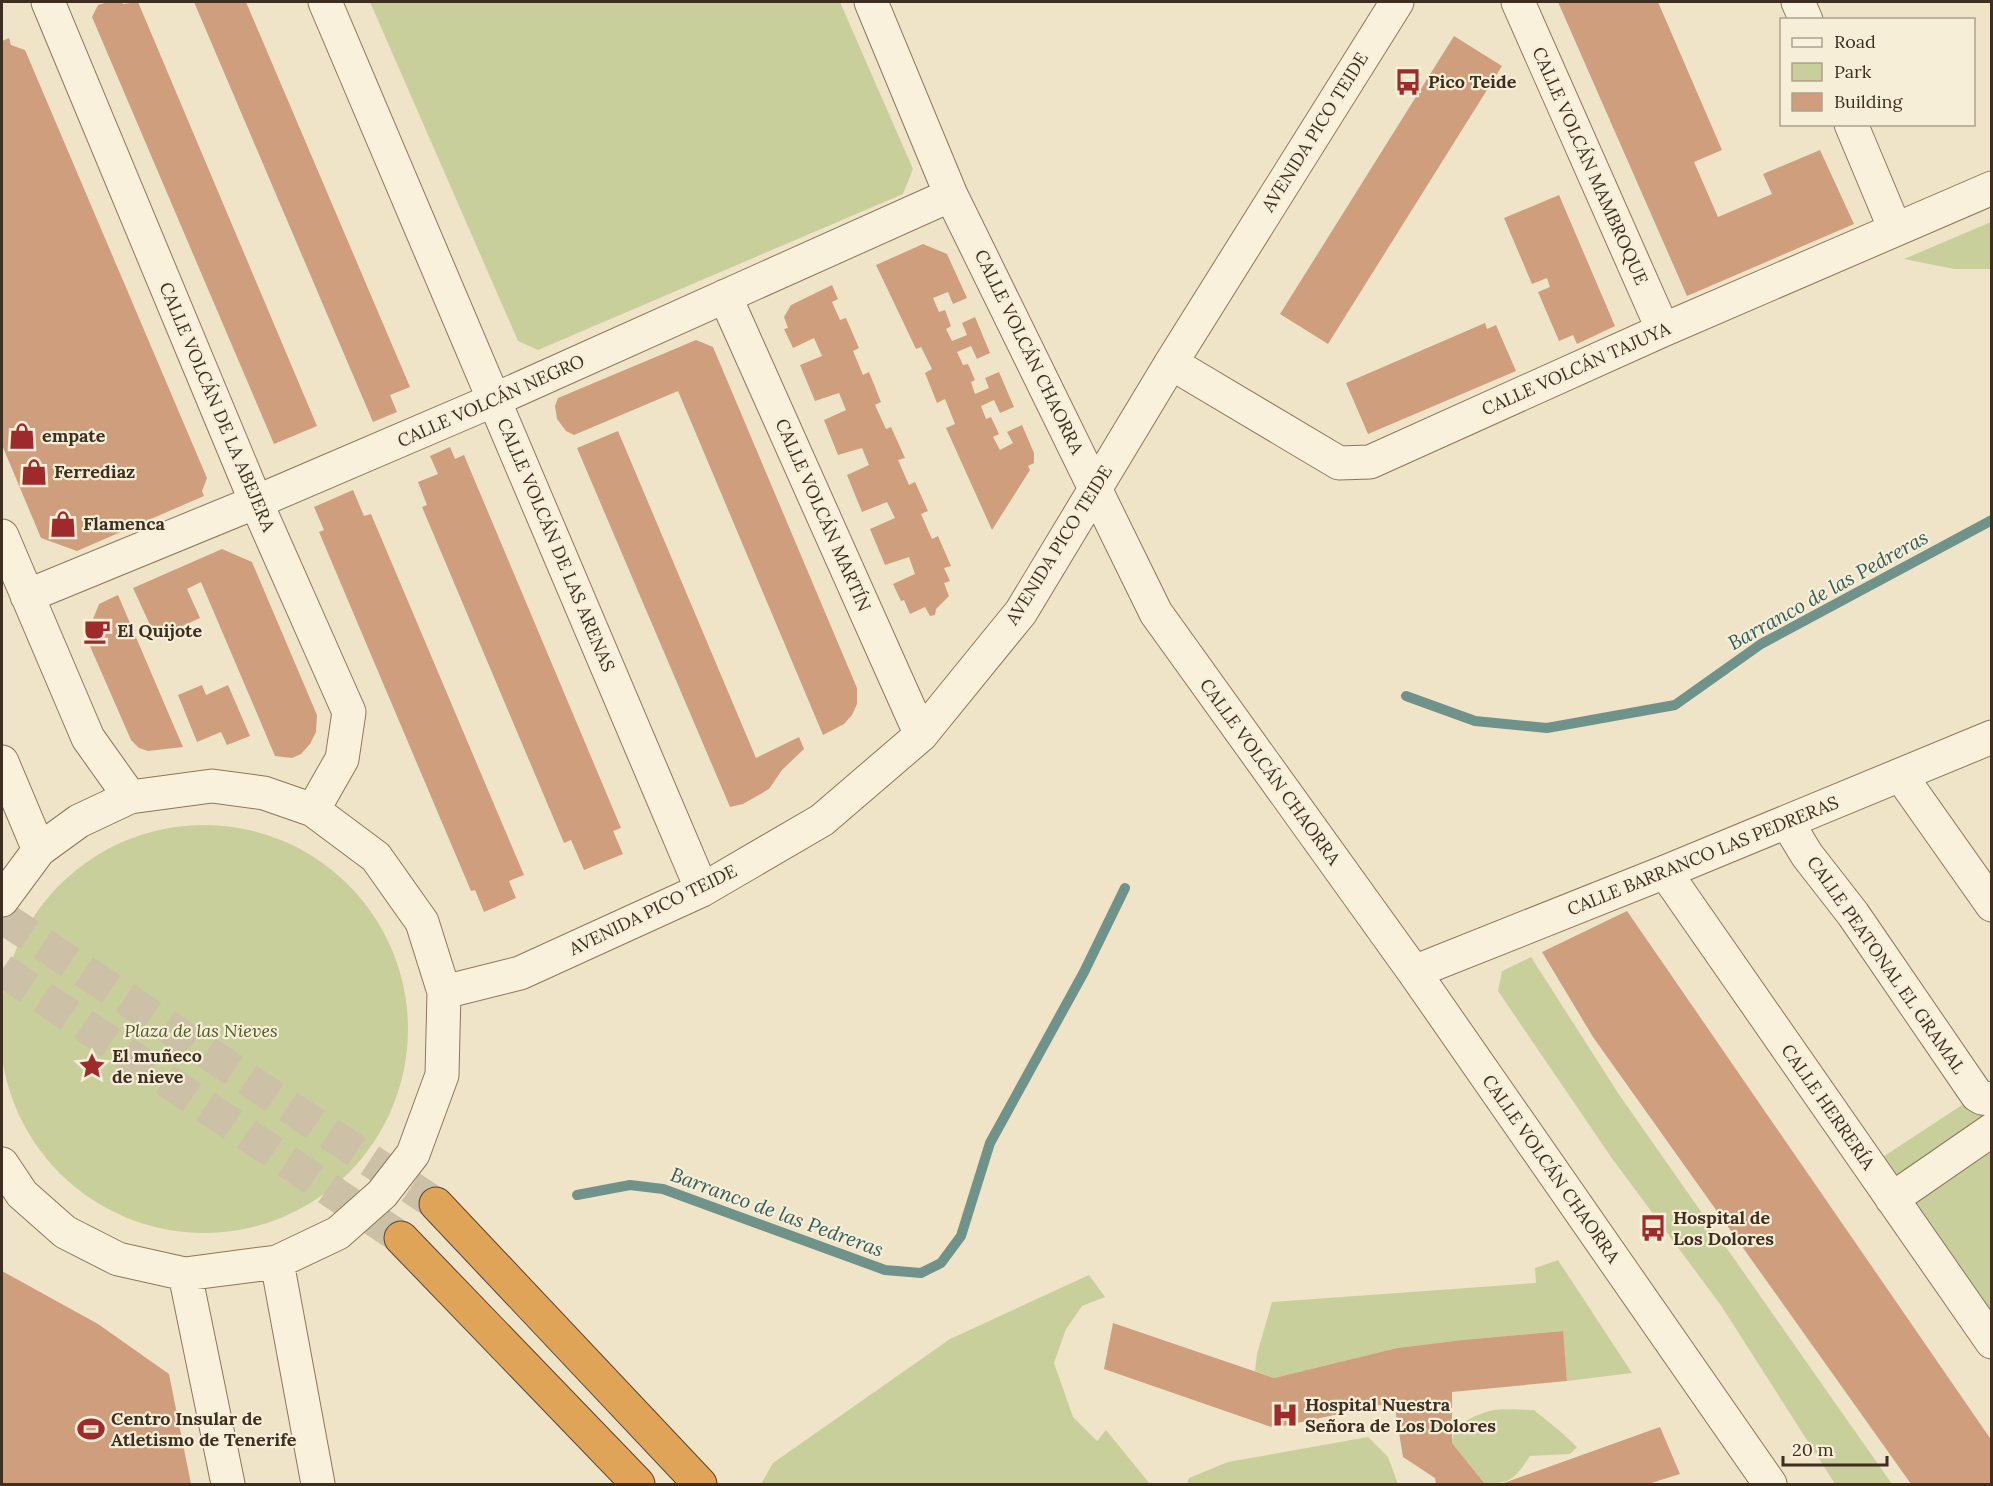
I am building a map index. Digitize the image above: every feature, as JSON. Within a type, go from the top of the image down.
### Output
[{"type":"highway","points":[[435,1204],[700,1485]]},
{"type":"highway","points":[[401,1238],[638,1485]]},
{"type":"street","name":"CALLE VOLCÁN DE LA ABEJERA","points":[[48,2],[256,502],[349,712],[342,759],[312,810]]},
{"type":"street","name":"CALLE VOLCÁN DE LAS ARENAS","points":[[325,2],[702,890]]},
{"type":"street","name":"CALLE VOLCÁN CHAORRA","points":[[871,2],[951,195],[1156,613],[1414,972],[1770,1485]]},
{"type":"street","name":"AVENIDA PICO TEIDE","points":[[444,992],[520,973],[702,890],[822,820],[921,735],[1022,612],[1171,363],[1397,2]]},
{"type":"street","name":"CALLE VOLCÁN MAMBROQUE","points":[[1518,2],[1663,330]]},
{"type":"street","points":[[1798,2],[1805,18]]},
{"type":"street","points":[[1852,126],[1895,228]]},
{"type":"street","name":"CALLE VOLCÁN TAJUYA","points":[[1171,363],[1339,463],[1370,462],[1663,330],[1992,188]]},
{"type":"street","name":"CALLE VOLCÁN NEGRO","points":[[27,596],[256,502],[494,400],[951,195]]},
{"type":"street","name":"CALLE VOLCÁN MARTÍN","points":[[725,296],[921,735]]},
{"type":"street","points":[[2,536],[88,738],[130,797]]},
{"type":"street","name":"CALLE BARRANCO LAS PEDRERAS","points":[[1414,972],[1665,872],[1992,737]]},
{"type":"street","points":[[2,762],[39,850]]},
{"type":"street","points":[[1901,776],[1992,905]]},
{"type":"street","points":[[2,900],[39,850],[79,821],[130,797],[212,786],[264,793],[312,810],[376,857],[422,922],[444,992],[442,1075],[412,1154],[382,1194],[338,1233],[277,1262],[185,1274],[118,1259],[65,1232],[22,1194],[2,1164]]},
{"type":"street","name":"CALLE PEATONAL EL GRAMAL","points":[[1787,822],[1977,1095],[1992,1099]]},
{"type":"street","name":"CALLE HERRERÍA","points":[[1665,872],[1992,1342]]},
{"type":"street","points":[[1892,1199],[1992,1130]]},
{"type":"street","points":[[277,1262],[318,1485]]},
{"type":"street","points":[[185,1274],[228,1485]]},
{"type":"green space","points":[[370,2],[840,2],[913,169],[903,194],[538,350],[518,341]]},
{"type":"green space","points":[[1991,222],[1991,269],[1954,269],[1904,259]]},
{"type":"green space","name":"Plaza de las Nieves","points":[[204,825],[244,829],[282,840],[334,871],[362,899],[393,951],[404,989],[408,1029],[404,1069],[393,1107],[362,1159],[334,1187],[282,1218],[244,1229],[204,1233],[164,1229],[126,1218],[74,1187],[46,1159],[15,1107],[4,1069],[0,1029],[4,989],[15,951],[46,899],[74,871],[126,840],[164,829]]},
{"type":"green space","points":[[1531,957],[1620,1096],[1892,1484],[1835,1484],[1722,1307],[1611,1157],[1498,991],[1502,971]]},
{"type":"green space","points":[[1991,1086],[1991,1342],[1869,1166]]},
{"type":"green space","points":[[1558,1260],[1632,1373],[1567,1381],[1562,1331],[1397,1348],[1274,1378],[1255,1371],[1257,1354],[1272,1302],[1536,1283],[1535,1268]]},
{"type":"green space","points":[[1089,1275],[1105,1297],[1082,1306],[1066,1329],[1054,1363],[1073,1417],[1097,1441],[1106,1430],[1150,1484],[761,1484],[773,1463],[950,1339]]},
{"type":"green space","points":[[1534,1410],[1577,1447],[1570,1454],[1530,1456],[1512,1478],[1501,1483],[1485,1484],[1452,1443],[1456,1431],[1471,1418],[1490,1411]]},
{"type":"green space","points":[[1368,1437],[1388,1457],[1398,1484],[1187,1484],[1189,1478],[1228,1462]]},
{"type":"building","points":[[122,2],[123,4],[138,2],[317,426],[274,444],[92,17],[98,5]]},
{"type":"building","points":[[194,2],[246,2],[410,387],[390,395],[397,412],[373,422]]},
{"type":"building","points":[[1558,2],[1658,2],[1722,150],[1694,162],[1718,217],[1772,194],[1763,174],[1820,150],[1854,224],[1687,296]]},
{"type":"building","points":[[1454,36],[1502,66],[1328,344],[1280,314]]},
{"type":"building","points":[[9,38],[11,45],[25,50],[207,478],[202,491],[204,496],[77,551],[41,538],[2,445],[2,41]]},
{"type":"building","points":[[1559,195],[1615,326],[1577,344],[1573,335],[1559,341],[1538,292],[1550,287],[1547,278],[1532,284],[1504,218]]},
{"type":"building","points":[[923,244],[947,254],[967,298],[953,304],[948,292],[933,298],[939,312],[945,310],[951,326],[946,329],[952,341],[967,335],[962,323],[975,317],[990,353],[977,359],[971,346],[957,352],[963,365],[968,364],[975,380],[971,382],[975,394],[989,388],[985,378],[999,372],[1014,407],[1000,413],[994,400],[981,406],[986,419],[991,417],[999,434],[993,437],[1000,450],[1013,443],[1007,432],[1022,425],[1034,453],[1034,463],[1028,466],[1030,470],[992,530],[946,428],[955,424],[945,399],[937,403],[925,373],[932,369],[921,347],[916,349],[876,265]]},
{"type":"building","points":[[832,285],[838,299],[832,302],[840,320],[846,318],[859,348],[853,351],[863,375],[869,372],[881,402],[875,405],[886,429],[891,427],[905,458],[898,460],[909,485],[915,482],[928,511],[921,514],[932,539],[938,536],[951,566],[944,568],[950,581],[944,583],[949,596],[936,609],[935,615],[930,616],[925,607],[910,614],[904,600],[901,601],[893,584],[915,574],[909,557],[885,565],[870,529],[895,518],[887,502],[862,512],[847,475],[869,465],[862,448],[838,455],[824,420],[846,410],[839,393],[815,401],[800,365],[822,356],[814,338],[793,348],[784,329],[788,328],[784,317],[791,305]]},
{"type":"building","points":[[1485,323],[1487,329],[1496,325],[1516,371],[1368,434],[1346,383]]},
{"type":"building","points":[[696,340],[713,347],[857,688],[857,704],[852,715],[844,724],[823,735],[678,391],[574,435],[566,431],[557,419],[555,406],[558,398]]},
{"type":"building","points":[[618,431],[756,758],[799,737],[804,749],[782,770],[769,789],[743,804],[730,807],[577,448]]},
{"type":"building","points":[[450,447],[455,459],[464,455],[621,828],[613,831],[623,854],[584,870],[571,840],[564,843],[422,507],[427,505],[418,482],[438,474],[430,456]]},
{"type":"building","points":[[353,490],[364,516],[371,514],[524,875],[509,881],[516,898],[484,912],[475,890],[471,891],[319,532],[324,530],[314,507]]},
{"type":"building","points":[[222,549],[252,562],[317,715],[316,732],[310,744],[301,754],[292,758],[275,756],[201,582],[187,589],[200,618],[156,638],[133,588]]},
{"type":"building","points":[[118,595],[183,747],[148,751],[139,748],[131,740],[86,637],[99,604]]},
{"type":"building","points":[[202,685],[206,695],[228,685],[250,736],[227,745],[221,732],[197,742],[178,695]]},
{"type":"building","points":[[1627,911],[1992,1441],[1992,1484],[1911,1484],[1593,1037],[1542,952]]},
{"type":"building","name":"Centro Insular de Atletismo de Tenerife","points":[[2,1271],[98,1324],[169,1374],[191,1484],[2,1484]]},
{"type":"building","name":"Hospital Nuestra Señora de Los Dolores","points":[[1113,1323],[1274,1378],[1397,1348],[1563,1331],[1567,1381],[1452,1392],[1452,1443],[1485,1484],[1436,1484],[1435,1478],[1403,1457],[1394,1402],[1274,1428],[1104,1369]]},
{"type":"building","name":"Hospital Nuestra Señora de Los Dolores","points":[[1660,1427],[1680,1474],[1648,1484],[1501,1484]]},
{"type":"waterway","name":"Barranco de las Pedreras","points":[[1406,696],[1475,721],[1547,728],[1675,705],[1761,644],[1992,520]]},
{"type":"waterway","name":"Barranco de las Pedreras","points":[[577,1195],[630,1185],[663,1189],[885,1270],[921,1273],[941,1263],[961,1236],[990,1143],[1084,972],[1125,888]]},
{"type":"tunnel","points":[[2,917],[436,1204]]},
{"type":"tunnel","points":[[2,970],[401,1238]]},
{"type":"place","name":"Pico Teide","points":[[1408,82]]},
{"type":"place","name":"empate","points":[[22,436]]},
{"type":"place","name":"Ferrediaz","points":[[34,472]]},
{"type":"place","name":"Flamenca","points":[[63,524]]},
{"type":"place","name":"El Quijote","points":[[97,631]]},
{"type":"place","name":"El muñeco de nieve","points":[[92,1066]]},
{"type":"place","name":"Hospital de Los Dolores","points":[[1653,1228]]},
{"type":"place","name":"Hospital Nuestra Señora de Los Dolores","points":[[1285,1415]]},
{"type":"place","name":"Centro Insular de Atletismo de Tenerife","points":[[91,1429]]}]
